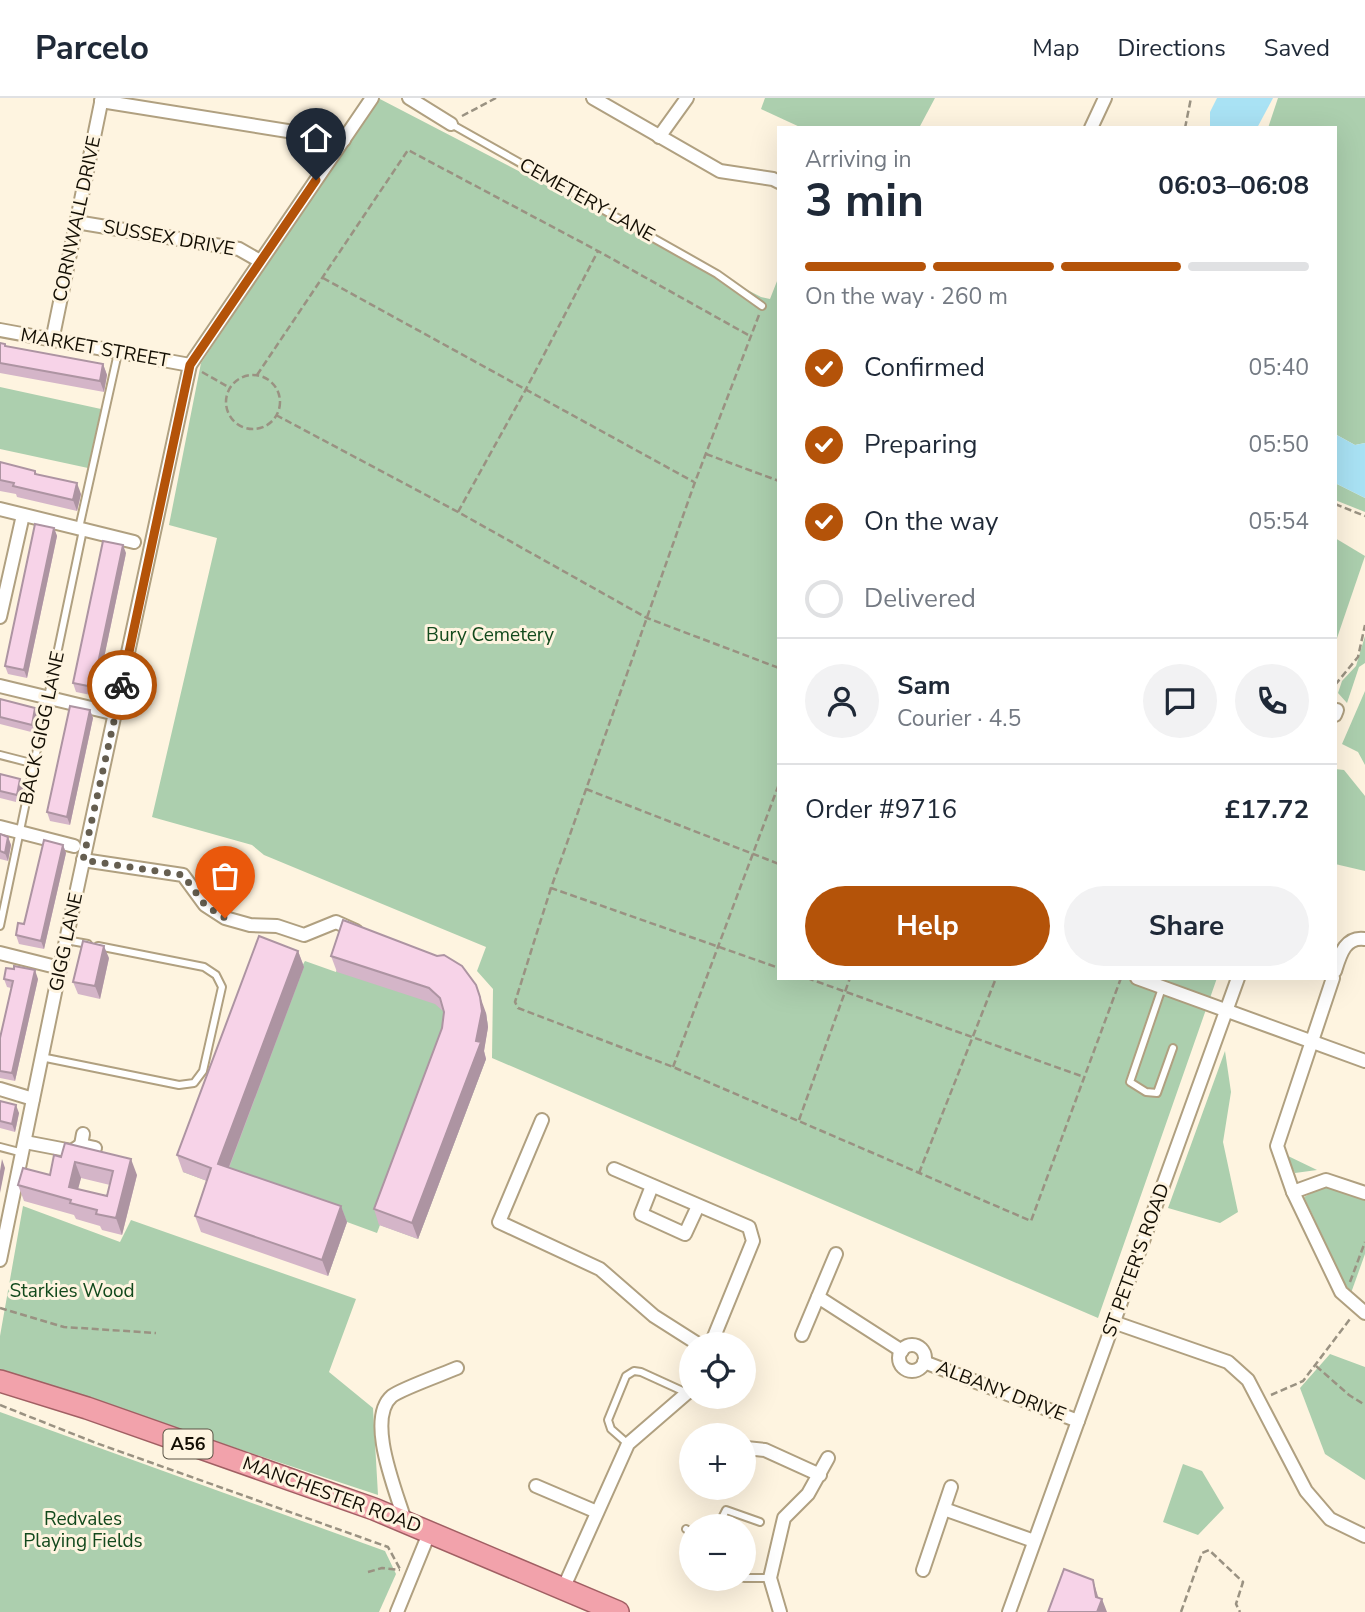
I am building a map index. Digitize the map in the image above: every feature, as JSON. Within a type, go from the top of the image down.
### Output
[{"type":"highway","name":"MANCHESTER ROAD","points":[[0,1381],[87,1408],[405,1521],[613,1611]]},
{"type":"street","name":"GIGG LANE","points":[[0,1260],[6,1206],[24,1147],[190,365],[372,98]]},
{"type":"street","name":"CEMETERY LANE","points":[[409,98],[451,124]]},
{"type":"street","points":[[593,98],[720,171],[777,181]]},
{"type":"street","points":[[659,137],[687,98]]},
{"type":"street","points":[[1092,126],[1105,98]]},
{"type":"street","points":[[101,100],[344,140]]},
{"type":"street","name":"CORNWALL DRIVE","points":[[52,341],[101,100]]},
{"type":"street","name":"SUSSEX DRIVE","points":[[76,222],[239,249],[260,261]]},
{"type":"street","name":"MARKET STREET","points":[[0,330],[190,365]]},
{"type":"street","points":[[0,509],[134,542]]},
{"type":"street","points":[[0,617],[23,515]]},
{"type":"street","points":[[0,686],[116,714]]},
{"type":"street","points":[[0,827],[74,846]]},
{"type":"street","points":[[83,860],[183,875],[205,905],[225,918],[250,925],[277,926],[304,935],[335,922],[369,935]]},
{"type":"street","points":[[1337,967],[1348,943],[1353,939],[1365,939]]},
{"type":"street","points":[[0,953],[60,968]]},
{"type":"street","name":"ST PETER'S ROAD","points":[[1009,1612],[1237,980]]},
{"type":"street","points":[[1332,980],[1277,1146],[1293,1192],[1345,1295],[1362,1310]]},
{"type":"street","points":[[1164,983],[1226,1012],[1365,1062]]},
{"type":"street","points":[[0,1089],[33,1099]]},
{"type":"street","points":[[542,1120],[499,1222],[600,1269],[654,1316],[679,1332]]},
{"type":"street","points":[[24,1147],[72,1151],[82,1140],[95,1148]]},
{"type":"street","points":[[614,1169],[749,1227],[753,1241],[715,1332]]},
{"type":"street","points":[[1293,1192],[1326,1180],[1365,1193]]},
{"type":"street","points":[[652,1186],[641,1214],[685,1234],[698,1206]]},
{"type":"street","points":[[802,1335],[836,1254]]},
{"type":"street","name":"ALBANY DRIVE","points":[[818,1297],[902,1351],[911,1345],[918,1346],[924,1352],[924,1362],[1077,1421]]},
{"type":"street","points":[[1113,1322],[1228,1362],[1248,1380],[1306,1492],[1331,1519],[1365,1536]]},
{"type":"street","points":[[405,1521],[380,1434],[382,1412],[391,1396],[457,1368]]},
{"type":"street","points":[[563,1589],[628,1444],[679,1398]]},
{"type":"street","points":[[756,1449],[765,1450],[820,1475]]},
{"type":"street","points":[[780,1612],[770,1578],[784,1518],[808,1494],[828,1458]]},
{"type":"street","points":[[536,1486],[597,1512]]},
{"type":"street","points":[[923,1570],[951,1487]]},
{"type":"street","points":[[944,1509],[1034,1541]]},
{"type":"street","points":[[397,1612],[430,1531]]},
{"type":"lane","name":"CEMETERY LANE","points":[[451,124],[717,274],[762,306]]},
{"type":"lane","name":"BACK GIGG LANE","points":[[0,926],[4,889],[35,764],[118,353]]},
{"type":"lane","points":[[0,755],[35,764]]},
{"type":"lane","points":[[41,1057],[168,1084],[194,1083],[203,1071],[222,988],[216,975],[204,967],[66,940]]},
{"type":"lane","points":[[1164,983],[1130,1082],[1146,1091],[1157,1093],[1173,1048]]},
{"type":"lane","points":[[0,1147],[24,1147]]},
{"type":"lane","points":[[628,1444],[611,1429],[608,1420],[626,1376],[634,1371],[640,1372],[679,1386]]},
{"type":"lane","points":[[756,1521],[760,1522]]},
{"type":"lane","points":[[756,1578],[770,1578]]},
{"type":"path","points":[[451,124],[467,112],[496,98]]},
{"type":"path","points":[[1185,126],[1191,98]]},
{"type":"path","points":[[257,375],[408,150],[750,336]]},
{"type":"path","points":[[457,512],[598,251]]},
{"type":"path","points":[[323,278],[695,482]]},
{"type":"path","points":[[762,306],[695,482],[551,888],[515,1002],[518,1008],[673,1067],[1031,1221],[1120,980]]},
{"type":"path","points":[[190,365],[230,388]]},
{"type":"path","points":[[257,375],[266,378],[277,391],[280,400],[276,415],[262,427],[244,428],[236,423],[226,408],[230,388],[244,376],[257,375]]},
{"type":"path","points":[[276,415],[647,618],[777,667]]},
{"type":"path","points":[[706,454],[777,480]]},
{"type":"path","points":[[1337,505],[1365,516]]},
{"type":"path","points":[[1337,683],[1358,657],[1365,625]]},
{"type":"path","points":[[586,789],[777,863]]},
{"type":"path","points":[[673,1067],[777,789]]},
{"type":"path","points":[[551,888],[777,967]]},
{"type":"path","points":[[812,980],[1084,1077]]},
{"type":"path","points":[[799,1121],[849,980]]},
{"type":"path","points":[[919,1173],[995,980]]},
{"type":"path","points":[[1345,1295],[1365,1242]]},
{"type":"path","points":[[0,1308],[64,1327],[156,1333]]},
{"type":"path","points":[[1259,1401],[1303,1381],[1362,1310]]},
{"type":"path","points":[[1315,1365],[1349,1395],[1365,1405]]},
{"type":"path","points":[[0,1405],[96,1443],[388,1547],[400,1570],[382,1568],[368,1572]]},
{"type":"path","points":[[1181,1612],[1202,1553],[1209,1550],[1243,1583],[1236,1604],[1240,1612]]},
{"type":"green space","name":"Bury Cemetery","points":[[378,98],[761,297],[770,299],[777,281],[777,980],[1216,980],[1098,1318],[492,1058],[493,989],[477,971],[486,947],[264,855],[252,845],[152,817],[217,538],[169,525],[201,363]]},
{"type":"green space","points":[[765,98],[935,98],[920,126],[798,126],[761,109]]},
{"type":"green space","points":[[1278,98],[1365,98],[1365,443],[1355,445],[1337,435],[1337,126],[1269,126]]},
{"type":"green space","points":[[0,387],[101,409],[88,468],[0,449]]},
{"type":"green space","points":[[1337,484],[1365,498],[1365,512],[1337,501]]},
{"type":"green space","points":[[1337,539],[1365,556],[1337,638]]},
{"type":"green space","points":[[1365,636],[1365,663],[1359,667],[1347,703],[1338,693],[1342,681],[1356,666]]},
{"type":"green space","points":[[1365,691],[1365,765],[1358,752],[1342,744]]},
{"type":"green space","points":[[1337,769],[1344,770],[1365,796],[1365,871],[1337,864]]},
{"type":"green space","points":[[349,936],[486,1013],[488,1027],[482,1057],[486,1059],[418,1239],[380,1225],[377,1233],[347,1222],[328,1276],[218,1185],[183,1172],[305,961],[336,972]]},
{"type":"green space","points":[[1225,1051],[1231,1092],[1223,1142],[1238,1212],[1220,1223],[1168,1208]]},
{"type":"green space","points":[[1286,1155],[1317,1170],[1295,1173]]},
{"type":"green space","points":[[1327,1185],[1365,1197],[1365,1254],[1351,1293],[1304,1197]]},
{"type":"green space","name":"Starkies Wood","points":[[23,1206],[120,1242],[131,1220],[356,1299],[329,1372],[373,1408],[378,1495],[0,1370],[0,1336]]},
{"type":"green space","points":[[1330,1354],[1365,1367],[1365,1480],[1325,1454],[1300,1388]]},
{"type":"green space","name":"Redvales Playing Fields","points":[[0,1412],[385,1551],[396,1574],[379,1612],[0,1612]]},
{"type":"green space","points":[[1183,1464],[1202,1471],[1224,1508],[1198,1535],[1163,1522]]},
{"type":"water","points":[[1217,98],[1273,98],[1258,126],[1210,126],[1210,112]]},
{"type":"water","points":[[1337,435],[1355,445],[1365,443],[1365,498],[1337,484]]},
{"type":"building","points":[[0,343],[103,364],[100,381],[0,363]]},
{"type":"building","points":[[0,462],[35,471],[35,474],[77,483],[73,500],[13,486],[14,483],[0,480]]},
{"type":"building","points":[[35,524],[54,528],[24,670],[5,666]]},
{"type":"building","points":[[103,541],[123,545],[93,687],[73,683]]},
{"type":"building","points":[[0,699],[35,708],[32,725],[0,717]]},
{"type":"building","points":[[70,706],[90,710],[67,817],[47,812]]},
{"type":"building","points":[[0,774],[20,779],[17,795],[0,791]]},
{"type":"building","points":[[0,834],[8,837],[5,853],[0,851]]},
{"type":"building","points":[[44,840],[63,845],[41,941],[16,935],[18,923],[24,924]]},
{"type":"building","points":[[343,920],[437,956],[444,955],[462,966],[476,985],[480,997],[482,1011],[476,1041],[481,1042],[412,1223],[374,1209],[442,1028],[444,1012],[440,998],[429,988],[331,956]]},
{"type":"building","points":[[259,936],[298,951],[218,1164],[341,1206],[322,1260],[195,1216],[211,1168],[177,1155]]},
{"type":"building","points":[[83,941],[104,946],[95,986],[73,982]]},
{"type":"building","points":[[14,966],[35,970],[12,1073],[0,1071],[0,1038],[13,981],[4,979],[6,968],[14,969]]},
{"type":"building","points":[[0,1101],[16,1105],[12,1124],[0,1121]]},
{"type":"building","points":[[65,1143],[131,1159],[116,1218],[96,1214],[97,1210],[70,1203],[71,1200],[18,1185],[23,1168],[50,1175],[54,1155],[61,1157]],"holes":[[[75,1162],[113,1171],[107,1196],[69,1187]]]},
{"type":"building","points":[[1064,1569],[1093,1580],[1096,1597],[1102,1599],[1097,1612],[1048,1612]]},
{"type":"way so far","points":[[122,685],[83,860],[183,875],[205,905],[225,918]]},
{"type":"route","points":[[122,685],[190,365],[316,180]]}]
